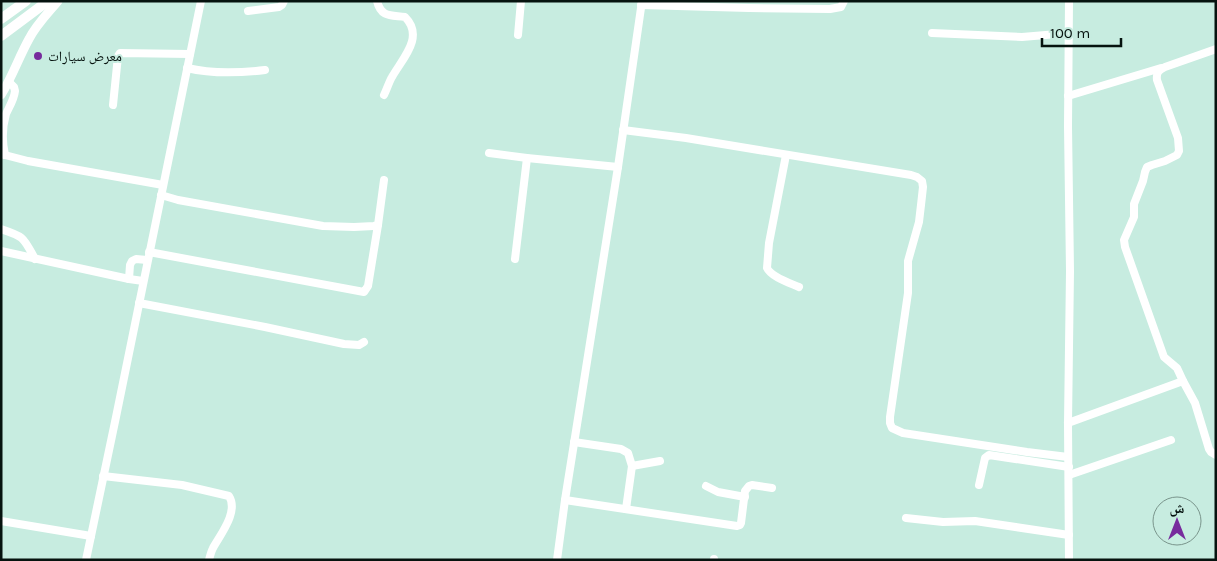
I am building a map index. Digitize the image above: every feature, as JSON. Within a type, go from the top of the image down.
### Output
[{"type":"highway","points":[[1,19],[26,1]]},
{"type":"highway","points":[[1,36],[48,1]]},
{"type":"main road","points":[[1,95],[34,30],[58,1]]},
{"type":"street","points":[[86,560],[201,1]]},
{"type":"street","points":[[248,11],[279,7],[284,1]]},
{"type":"street","points":[[377,1],[378,7],[388,16],[405,17],[411,23],[412,31],[411,45],[405,59],[393,76],[384,95]]},
{"type":"street","points":[[518,35],[521,1]]},
{"type":"street","points":[[557,560],[642,3],[749,8],[838,8],[841,7],[844,1]]},
{"type":"street","points":[[1069,1],[1069,560]]},
{"type":"street","points":[[932,33],[1022,37],[1069,33]]},
{"type":"street","points":[[1068,96],[1165,67],[1216,49]]},
{"type":"street","points":[[113,105],[118,56],[120,53],[190,54]]},
{"type":"street","points":[[1165,67],[1158,71],[1156,75],[1178,138],[1179,151],[1165,161],[1152,165],[1144,172],[1144,181],[1134,204],[1134,217],[1124,240],[1164,357],[1177,368],[1195,403],[1209,449],[1216,455]]},
{"type":"street","points":[[187,68],[219,72],[265,70]]},
{"type":"street","points":[[9,82],[14,87],[15,92],[6,116],[3,131],[3,155],[163,186]]},
{"type":"street","points":[[623,130],[686,138],[917,177],[922,181],[923,187],[919,222],[908,268],[908,293],[890,417],[892,428],[902,433],[1068,457]]},
{"type":"street","points":[[489,153],[618,167]]},
{"type":"street","points":[[786,155],[769,243],[767,268],[768,272],[774,276],[799,287]]},
{"type":"street","points":[[515,259],[527,158]]},
{"type":"street","points":[[149,252],[364,292],[368,286],[384,180]]},
{"type":"street","points":[[161,195],[178,200],[324,226],[354,227],[378,225]]},
{"type":"street","points":[[1,229],[20,236],[25,240],[35,259]]},
{"type":"street","points":[[1,251],[143,281]]},
{"type":"street","points":[[129,279],[132,261],[136,259],[147,260]]},
{"type":"street","points":[[139,303],[265,326],[344,344],[359,345],[364,342]]},
{"type":"street","points":[[1068,423],[1183,381]]},
{"type":"street","points":[[979,485],[985,458],[988,455],[1069,471],[1171,440]]},
{"type":"street","points":[[574,442],[621,450],[628,453],[632,466],[626,509]]},
{"type":"street","points":[[632,466],[660,461]]},
{"type":"street","points":[[103,476],[182,485],[229,496],[232,502],[230,514],[209,560]]},
{"type":"street","points":[[565,500],[737,526],[741,523],[745,491],[749,486],[756,485],[772,488]]},
{"type":"street","points":[[706,486],[718,492],[744,497]]},
{"type":"street","points":[[906,518],[944,522],[975,522],[1069,534]]},
{"type":"street","points":[[1,521],[90,536]]},
{"type":"place","name":"معرض سيارات","points":[[38,56]]}]
